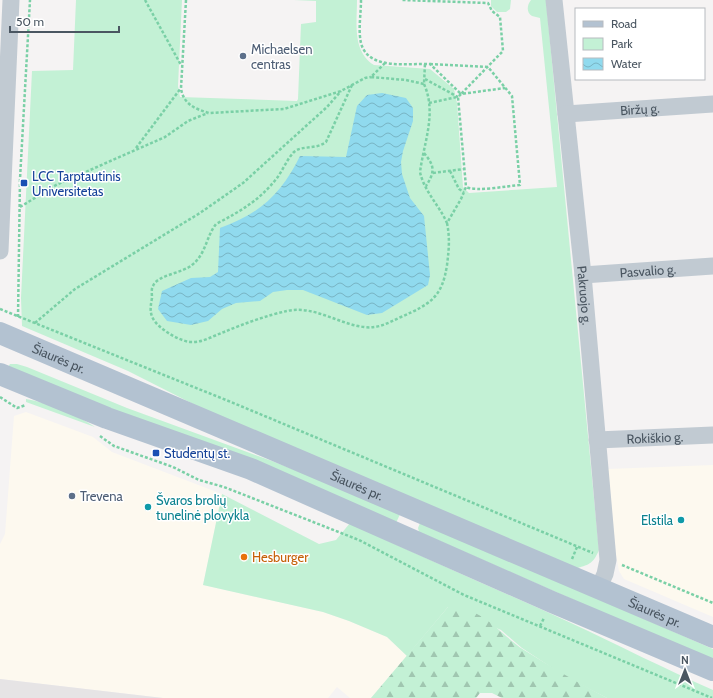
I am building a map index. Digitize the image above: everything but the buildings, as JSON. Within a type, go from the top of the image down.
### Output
[{"type":"main road","name":"Šiaurės pr.","points":[[0,333],[713,637]]},
{"type":"main road","name":"Šiaurės pr.","points":[[0,374],[107,418],[250,469],[552,602],[713,670]]},
{"type":"main road","points":[[408,538],[408,527],[413,516],[423,513]]},
{"type":"street","points":[[0,251],[11,0]]},
{"type":"street","name":"Pakruojo g.","points":[[554,0],[583,275],[608,560],[605,574],[598,589]]},
{"type":"street","name":"Biržų g.","points":[[566,114],[713,104]]},
{"type":"street","name":"Pasvalio g.","points":[[583,275],[713,266]]},
{"type":"street","name":"Rokiškio g.","points":[[597,440],[713,435]]},
{"type":"path","points":[[18,317],[20,207],[30,0]]},
{"type":"path","points":[[145,0],[181,66]]},
{"type":"path","points":[[186,0],[181,66],[182,96],[196,109],[209,113]]},
{"type":"path","points":[[361,0],[362,46],[370,58],[385,62],[488,67],[512,96],[520,185],[488,188],[466,187]]},
{"type":"path","points":[[402,0],[488,3],[492,11],[500,17],[502,51],[458,97],[429,103]]},
{"type":"path","points":[[370,77],[385,62]]},
{"type":"path","points":[[352,85],[326,142],[319,147],[295,151],[278,177],[262,197],[216,224],[204,250],[192,266],[157,280],[153,286],[149,308],[153,320],[176,338],[189,342],[202,341],[225,331],[289,310],[315,312],[351,325],[378,327],[386,325],[424,306],[439,293],[446,275],[450,248],[447,223],[426,186],[420,172],[429,126],[429,103],[424,84],[425,63]]},
{"type":"path","points":[[430,64],[462,94]]},
{"type":"path","points":[[20,207],[56,185],[165,137],[188,121],[209,113],[276,110],[341,91],[365,78],[370,77],[406,80],[424,84]]},
{"type":"path","points":[[424,79],[458,97]]},
{"type":"path","points":[[135,149],[181,88]]},
{"type":"path","points":[[462,94],[505,88]]},
{"type":"path","points":[[34,323],[75,289],[200,213],[243,183],[327,107],[341,91]]},
{"type":"path","points":[[447,223],[466,187],[458,97]]},
{"type":"path","points":[[423,152],[431,164],[433,173],[426,186]]},
{"type":"path","points":[[433,173],[464,170]]},
{"type":"path","points":[[450,171],[459,189],[464,192]]},
{"type":"path","points":[[0,309],[231,402],[713,603]]},
{"type":"path","points":[[0,397],[16,408],[28,405]]},
{"type":"path","points":[[95,433],[114,446],[174,467],[199,480],[224,486],[359,540],[464,595],[712,698]]},
{"type":"shaded area","points":[[26,412],[93,437],[112,452],[222,494],[203,585],[323,612],[349,621],[387,637],[407,656],[371,698],[350,698],[337,687],[328,698],[163,698],[0,679],[0,544],[5,534],[14,416]]},
{"type":"shaded area","points":[[713,465],[713,617],[624,579],[619,571],[616,555],[608,469]]},
{"type":"shaded area","points":[[0,679],[163,698],[0,698]]},
{"type":"green space","points":[[76,0],[182,0],[178,86],[180,97],[297,101],[301,24],[316,22],[316,1],[294,0],[357,0],[357,36],[362,52],[367,59],[374,65],[430,69],[454,89],[457,103],[463,187],[469,193],[557,187],[540,18],[532,16],[529,13],[528,8],[531,0],[546,0],[599,550],[591,562],[585,566],[577,568],[207,411],[128,371],[22,326],[21,298],[32,71],[73,70]]},
{"type":"green space","points":[[491,0],[511,0],[510,9],[506,12],[497,12],[491,6]]},
{"type":"green space","points":[[10,364],[17,364],[27,367],[127,408],[272,461],[401,512],[396,523],[8,367]]},
{"type":"green space","points":[[26,399],[44,403],[62,410],[95,427],[26,402]]},
{"type":"green space","points":[[222,494],[319,544],[336,540],[350,523],[571,623],[713,690],[713,698],[607,698],[566,677],[522,648],[501,630],[448,607],[407,656],[387,637],[349,621],[323,612],[203,585]]},
{"type":"green space","points":[[420,523],[464,540],[713,649],[713,661],[419,532],[418,528]]},
{"type":"green space","points":[[448,607],[461,608],[481,616],[524,650],[607,698],[502,698],[492,693],[480,693],[476,698],[371,698]]},
{"type":"water","points":[[382,93],[406,98],[413,108],[413,121],[401,162],[402,174],[410,198],[424,216],[430,275],[428,285],[382,313],[367,315],[303,290],[287,290],[273,292],[260,301],[236,303],[222,309],[208,321],[191,325],[167,321],[158,309],[162,291],[191,278],[210,277],[218,272],[220,228],[247,216],[268,201],[286,181],[300,156],[346,157],[357,106],[367,95]]},
{"type":"place","name":"Michaelsen centras","points":[[243,56]]},
{"type":"place","name":"LCC Tarptautinis Universitetas","points":[[24,183]]},
{"type":"place","name":"Studentų st.","points":[[156,453]]},
{"type":"place","name":"Trevena","points":[[72,496]]},
{"type":"place","name":"Švaros brolių tunelinė plovykla","points":[[148,507]]},
{"type":"place","name":"Elstila","points":[[681,520]]},
{"type":"place","name":"Hesburger","points":[[244,557]]}]
